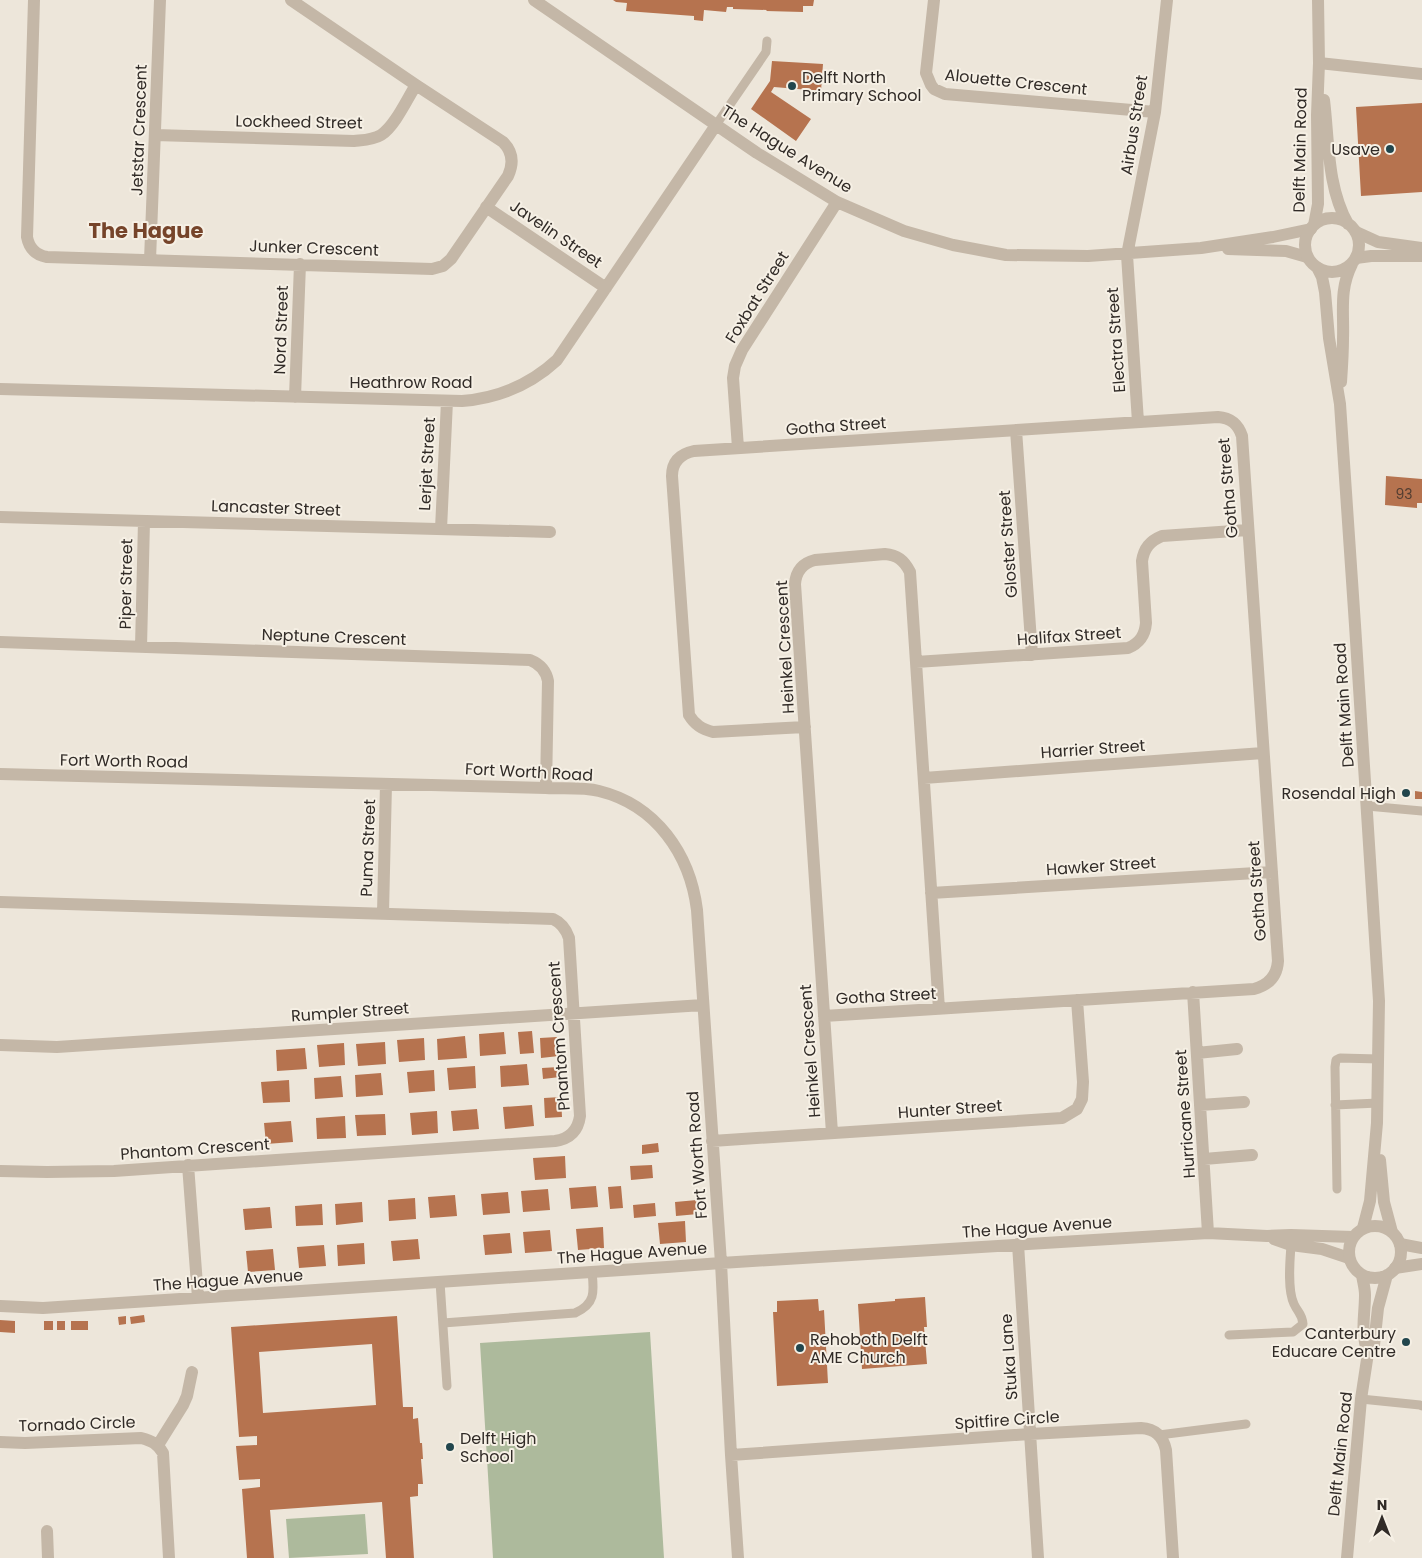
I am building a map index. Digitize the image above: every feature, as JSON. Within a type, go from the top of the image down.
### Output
[{"type":"street","name":"Junker Crescent","points":[[34,0],[28,242],[37,254],[47,257],[438,268],[448,263],[511,170],[510,150],[503,142],[291,0]]},
{"type":"street","name":"Jetstar Crescent","points":[[150,260],[160,0]]},
{"type":"street","name":"The Hague Avenue","points":[[534,0],[716,125],[837,202],[904,230],[953,245],[1006,255],[1088,256],[1201,248],[1273,237],[1312,227]]},
{"type":"street","name":"Alouette Crescent","points":[[934,0],[926,72],[931,85],[939,92],[1155,112]]},
{"type":"street","name":"Airbus Street","points":[[1127,254],[1155,112],[1167,0]]},
{"type":"street","name":"Delft Main Road","points":[[1312,227],[1318,204],[1318,0]]},
{"type":"street","name":"Delft Main Road","points":[[1319,70],[1334,189],[1338,204],[1352,228]]},
{"type":"street","points":[[1319,70],[1422,74]]},
{"type":"street","name":"Lockheed Street","points":[[155,135],[354,141],[371,139],[382,134],[393,122],[416,85]]},
{"type":"street","name":"Heathrow Road","points":[[0,389],[447,401],[493,397],[521,386],[557,360],[716,125]]},
{"type":"street","name":"Foxbat Street","points":[[738,448],[733,378],[735,366],[742,350],[837,202]]},
{"type":"street","name":"Javelin Street","points":[[486,207],[606,288]]},
{"type":"street","points":[[1422,248],[1378,242],[1333,218],[1325,219],[1312,227],[1305,242],[1308,257],[1313,264],[1329,272],[1338,272],[1354,261],[1371,256],[1422,256]]},
{"type":"street","points":[[1352,228],[1359,245],[1354,261]]},
{"type":"street","name":"The Hague Avenue","points":[[1201,248],[1286,251],[1308,257]]},
{"type":"street","name":"Electra Street","points":[[1127,254],[1138,422]]},
{"type":"street","name":"Delft Main Road","points":[[1340,404],[1343,290],[1348,272],[1354,261]]},
{"type":"street","name":"Nord Street","points":[[295,397],[300,264]]},
{"type":"street","name":"Delft Main Road","points":[[1317,267],[1322,277],[1325,292],[1329,338],[1340,404],[1379,1001],[1377,1123],[1370,1201],[1363,1228]]},
{"type":"street","name":"Lerjet Street","points":[[441,529],[447,401]]},
{"type":"street","name":"Gotha Street","points":[[805,726],[713,732],[698,726],[689,714],[672,470],[677,460],[688,452],[1218,417],[1226,418],[1237,425],[1242,436],[1278,961],[1274,976],[1265,986],[1254,989],[824,1016]]},
{"type":"street","name":"Gloster Street","points":[[1016,430],[1032,655]]},
{"type":"street","name":"Lancaster Street","points":[[0,517],[550,532]]},
{"type":"street","name":"Piper Street","points":[[141,647],[144,521]]},
{"type":"street","name":"Halifax Street","points":[[916,662],[1122,650],[1134,646],[1143,636],[1146,623],[1142,561],[1147,546],[1162,536],[1248,530]]},
{"type":"street","name":"Heinkel Crescent","points":[[832,1133],[795,584],[795,578],[800,568],[809,561],[885,554],[903,561],[911,578],[939,1009]]},
{"type":"street","name":"Neptune Crescent","points":[[0,642],[530,660],[543,668],[548,681],[546,788]]},
{"type":"street","name":"Harrier Street","points":[[924,778],[1264,753]]},
{"type":"street","name":"Fort Worth Road","points":[[0,774],[546,788],[597,791],[614,796],[644,812],[673,842],[685,863],[695,894],[721,1262]]},
{"type":"street","name":"Puma Street","points":[[383,913],[386,784]]},
{"type":"street","name":"Hawker Street","points":[[932,893],[1272,872]]},
{"type":"street","name":"Phantom Crescent","points":[[0,902],[547,918],[558,921],[567,931],[569,938],[580,1116],[580,1121],[574,1131],[562,1140],[114,1171],[0,1171]]},
{"type":"street","name":"Hurricane Street","points":[[1193,992],[1208,1233]]},
{"type":"street","name":"Hunter Street","points":[[712,1142],[1062,1118],[1077,1109],[1082,1099],[1083,1082],[1077,1000]]},
{"type":"street","name":"Rumpler Street","points":[[0,1045],[57,1047],[703,1005]]},
{"type":"street","points":[[1197,1053],[1237,1050]]},
{"type":"street","points":[[1200,1105],[1244,1102]]},
{"type":"street","name":"Delft Main Road","points":[[1377,1123],[1384,1202],[1392,1232]]},
{"type":"street","points":[[1204,1159],[1252,1155]]},
{"type":"street","points":[[188,1165],[198,1298]]},
{"type":"street","points":[[1391,1272],[1401,1257],[1400,1244],[1392,1232],[1378,1226],[1363,1228],[1353,1237],[1348,1247],[1349,1258],[1354,1268],[1362,1275],[1374,1278],[1422,1264]]},
{"type":"street","name":"The Hague Avenue","points":[[0,1306],[43,1308],[721,1262],[1208,1233],[1353,1237]]},
{"type":"street","name":"The Hague Avenue","points":[[1267,1236],[1291,1245],[1322,1249],[1349,1258]]},
{"type":"street","name":"Stuka Lane","points":[[1018,1244],[1038,1558]]},
{"type":"street","points":[[1400,1244],[1422,1248]]},
{"type":"street","points":[[721,1262],[738,1558]]},
{"type":"street","name":"Delft Main Road","points":[[1368,1353],[1374,1345],[1378,1308],[1391,1272]]},
{"type":"street","name":"Delft Main Road","points":[[1347,1558],[1361,1399],[1368,1353],[1364,1340],[1365,1295],[1362,1275]]},
{"type":"street","points":[[169,1558],[163,1453],[158,1445],[183,1405],[192,1372]]},
{"type":"street","name":"Spitfire Circle","points":[[731,1455],[1141,1428],[1154,1431],[1159,1435]]},
{"type":"street","points":[[1159,1435],[1163,1440],[1166,1450],[1173,1558]]},
{"type":"street","name":"Tornado Circle","points":[[0,1442],[25,1443],[141,1438],[158,1445]]},
{"type":"street","points":[[46,1531],[48,1558]]},
{"type":"lane","points":[[716,125],[766,52],[767,41]]},
{"type":"lane","points":[[1367,806],[1422,811]]},
{"type":"lane","points":[[1337,1189],[1334,1067],[1336,1060],[1340,1058],[1379,1059]]},
{"type":"lane","points":[[1335,1105],[1378,1104]]},
{"type":"lane","points":[[1229,1335],[1293,1332],[1303,1324],[1302,1315],[1294,1303],[1291,1288],[1291,1245]]},
{"type":"lane","points":[[443,1323],[575,1314],[586,1307],[592,1297],[594,1291],[592,1272]]},
{"type":"lane","points":[[440,1282],[447,1386]]},
{"type":"lane","points":[[1361,1399],[1422,1406]]},
{"type":"lane","points":[[1159,1435],[1246,1424]]},
{"type":"green space","points":[[650,1332],[664,1558],[493,1558],[480,1343]]},
{"type":"green space","points":[[365,1514],[368,1554],[289,1558],[286,1519]]},
{"type":"building","points":[[613,0],[814,0],[813,6],[803,6],[803,12],[733,9],[733,7],[727,7],[726,12],[704,10],[703,21],[694,20],[694,16],[626,11],[627,3]]},
{"type":"building","points":[[772,61],[823,64],[821,91],[774,87],[771,92],[811,119],[796,141],[751,109],[770,81]]},
{"type":"building","name":"Usave","points":[[1422,103],[1422,192],[1361,196],[1356,107]]},
{"type":"building","points":[[1386,476],[1422,479],[1422,503],[1417,503],[1417,508],[1385,505]]},
{"type":"building","points":[[1415,791],[1422,792],[1422,799],[1415,799]]},
{"type":"building","points":[[532,1031],[534,1053],[520,1054],[518,1032]]},
{"type":"building","points":[[504,1032],[506,1054],[480,1056],[479,1034]]},
{"type":"building","points":[[465,1036],[467,1058],[438,1060],[437,1039]]},
{"type":"building","points":[[557,1037],[559,1056],[541,1058],[540,1038]]},
{"type":"building","points":[[424,1038],[425,1060],[399,1062],[397,1040]]},
{"type":"building","points":[[385,1042],[386,1064],[358,1066],[356,1044]]},
{"type":"building","points":[[344,1043],[345,1065],[319,1067],[317,1045]]},
{"type":"building","points":[[305,1048],[307,1069],[277,1071],[276,1050]]},
{"type":"building","points":[[527,1064],[529,1085],[501,1087],[500,1066]]},
{"type":"building","points":[[475,1066],[476,1088],[449,1090],[447,1068]]},
{"type":"building","points":[[559,1067],[560,1077],[543,1079],[542,1068]]},
{"type":"building","points":[[434,1070],[435,1091],[409,1093],[407,1072]]},
{"type":"building","points":[[381,1073],[383,1095],[356,1097],[355,1075]]},
{"type":"building","points":[[341,1076],[343,1097],[315,1099],[314,1078]]},
{"type":"building","points":[[289,1080],[290,1102],[263,1103],[261,1082]]},
{"type":"building","points":[[561,1097],[562,1117],[545,1118],[544,1098]]},
{"type":"building","points":[[532,1105],[534,1126],[505,1129],[503,1107]]},
{"type":"building","points":[[477,1109],[479,1129],[453,1131],[451,1111]]},
{"type":"building","points":[[437,1111],[438,1133],[412,1135],[410,1113]]},
{"type":"building","points":[[385,1114],[386,1135],[357,1136],[355,1115]]},
{"type":"building","points":[[345,1116],[346,1138],[317,1139],[316,1118]]},
{"type":"building","points":[[291,1121],[293,1142],[266,1144],[264,1123]]},
{"type":"building","points":[[658,1143],[659,1152],[642,1154],[642,1145]]},
{"type":"building","points":[[565,1156],[566,1178],[535,1180],[533,1158]]},
{"type":"building","points":[[652,1165],[653,1178],[631,1180],[630,1166]]},
{"type":"building","points":[[596,1186],[598,1207],[571,1209],[569,1188]]},
{"type":"building","points":[[621,1186],[623,1208],[610,1209],[608,1187]]},
{"type":"building","points":[[548,1189],[550,1210],[523,1212],[521,1191]]},
{"type":"building","points":[[508,1192],[510,1213],[483,1215],[481,1194]]},
{"type":"building","points":[[455,1195],[457,1216],[430,1218],[428,1197]]},
{"type":"building","points":[[415,1198],[416,1219],[389,1221],[388,1200]]},
{"type":"building","points":[[697,1200],[698,1214],[676,1216],[675,1202]]},
{"type":"building","points":[[362,1202],[363,1222],[336,1225],[335,1204]]},
{"type":"building","points":[[655,1203],[656,1216],[634,1218],[633,1205]]},
{"type":"building","points":[[322,1204],[323,1225],[296,1226],[295,1206]]},
{"type":"building","points":[[270,1207],[272,1228],[245,1230],[243,1209]]},
{"type":"building","points":[[685,1221],[686,1242],[660,1244],[658,1223]]},
{"type":"building","points":[[603,1227],[604,1248],[578,1250],[576,1229]]},
{"type":"building","points":[[550,1230],[552,1251],[525,1253],[523,1232]]},
{"type":"building","points":[[510,1233],[512,1253],[485,1255],[483,1235]]},
{"type":"building","points":[[418,1239],[420,1259],[393,1261],[391,1241]]},
{"type":"building","points":[[364,1243],[365,1264],[338,1266],[337,1245]]},
{"type":"building","points":[[324,1245],[326,1266],[299,1268],[297,1247]]},
{"type":"building","points":[[273,1249],[275,1270],[248,1272],[246,1251]]},
{"type":"building","points":[[925,1297],[927,1327],[924,1327],[927,1364],[862,1369],[858,1304]]},
{"type":"building","name":"Rehoboth Delft AME Church","points":[[818,1299],[819,1311],[824,1310],[828,1383],[777,1386],[773,1312],[777,1312],[777,1301]]},
{"type":"building","points":[[144,1315],[145,1322],[131,1324],[130,1317]]},
{"type":"building","points":[[126,1316],[126,1324],[119,1325],[118,1317]]},
{"type":"building","points":[[397,1316],[403,1407],[413,1407],[413,1419],[418,1418],[420,1443],[422,1443],[423,1484],[418,1484],[418,1496],[410,1497],[414,1558],[386,1558],[382,1502],[270,1510],[274,1558],[247,1558],[242,1489],[260,1487],[260,1479],[239,1480],[236,1446],[257,1445],[257,1436],[239,1437],[231,1327]],"holes":[[[372,1344],[376,1405],[263,1413],[259,1352]]]},
{"type":"building","points":[[0,1320],[15,1321],[15,1333],[0,1332]]},
{"type":"building","points":[[44,1321],[53,1321],[53,1330],[44,1330]]},
{"type":"building","points":[[57,1321],[65,1321],[65,1330],[57,1330]]},
{"type":"building","points":[[71,1321],[88,1321],[88,1330],[71,1330]]},
{"type":"place","name":"Delft North Primary School","points":[[792,86]]},
{"type":"place","name":"Usave","points":[[1390,149]]},
{"type":"place","name":"Rosendal High","points":[[1406,793]]},
{"type":"place","name":"Canterbury Educare Centre","points":[[1406,1342]]},
{"type":"place","name":"Rehoboth Delft AME Church","points":[[800,1348]]},
{"type":"place","name":"Delft High School","points":[[450,1447]]},
{"type":"district","name":"The Hague","points":[[146,230]]}]
